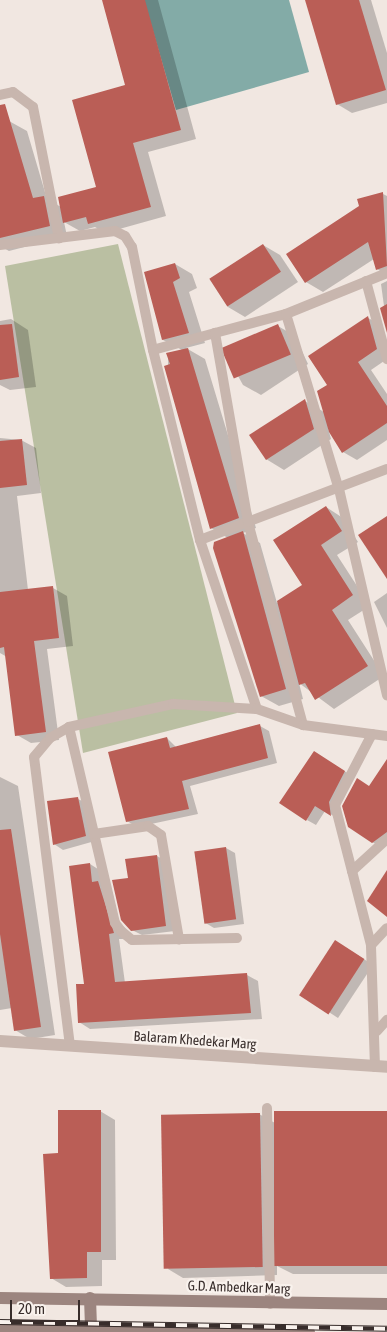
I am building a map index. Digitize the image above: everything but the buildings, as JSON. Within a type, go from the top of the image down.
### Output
[{"type":"main road","name":"G.D. Ambedkar Marg","points":[[0,1298],[90,1298],[270,1304],[387,1304]]},
{"type":"main road","points":[[90,1298],[91,1328]]},
{"type":"main road","points":[[0,1327],[309,1332]]},
{"type":"street","name":"Balaram Khedekar Marg","points":[[0,1041],[381,1067]]},
{"type":"lane","points":[[0,95],[13,92],[33,107],[59,238]]},
{"type":"lane","points":[[0,245],[115,231],[125,236],[132,247],[153,350],[200,540],[257,709]]},
{"type":"lane","points":[[153,350],[286,314],[387,273]]},
{"type":"lane","points":[[366,280],[387,359]]},
{"type":"lane","points":[[286,314],[339,489],[387,696]]},
{"type":"lane","points":[[215,333],[248,522],[303,725]]},
{"type":"lane","points":[[200,540],[339,489],[387,469]]},
{"type":"lane","points":[[70,1046],[34,757],[50,738],[69,727],[173,704],[257,709],[303,725],[387,736]]},
{"type":"lane","points":[[69,727],[115,923],[121,932],[132,940],[237,938]]},
{"type":"lane","points":[[372,734],[335,805],[371,946],[381,1067]]},
{"type":"lane","points":[[94,834],[148,826],[161,835],[179,939]]},
{"type":"lane","points":[[352,870],[387,839]]},
{"type":"lane","points":[[371,946],[387,928]]},
{"type":"lane","points":[[377,1031],[387,1020]]},
{"type":"lane","points":[[267,1108],[270,1304]]},
{"type":"green space","points":[[118,244],[237,713],[83,753],[5,266]]},
{"type":"water","points":[[144,0],[289,0],[309,72],[176,110]]},
{"type":"railway","points":[[0,1322],[387,1329]]}]
